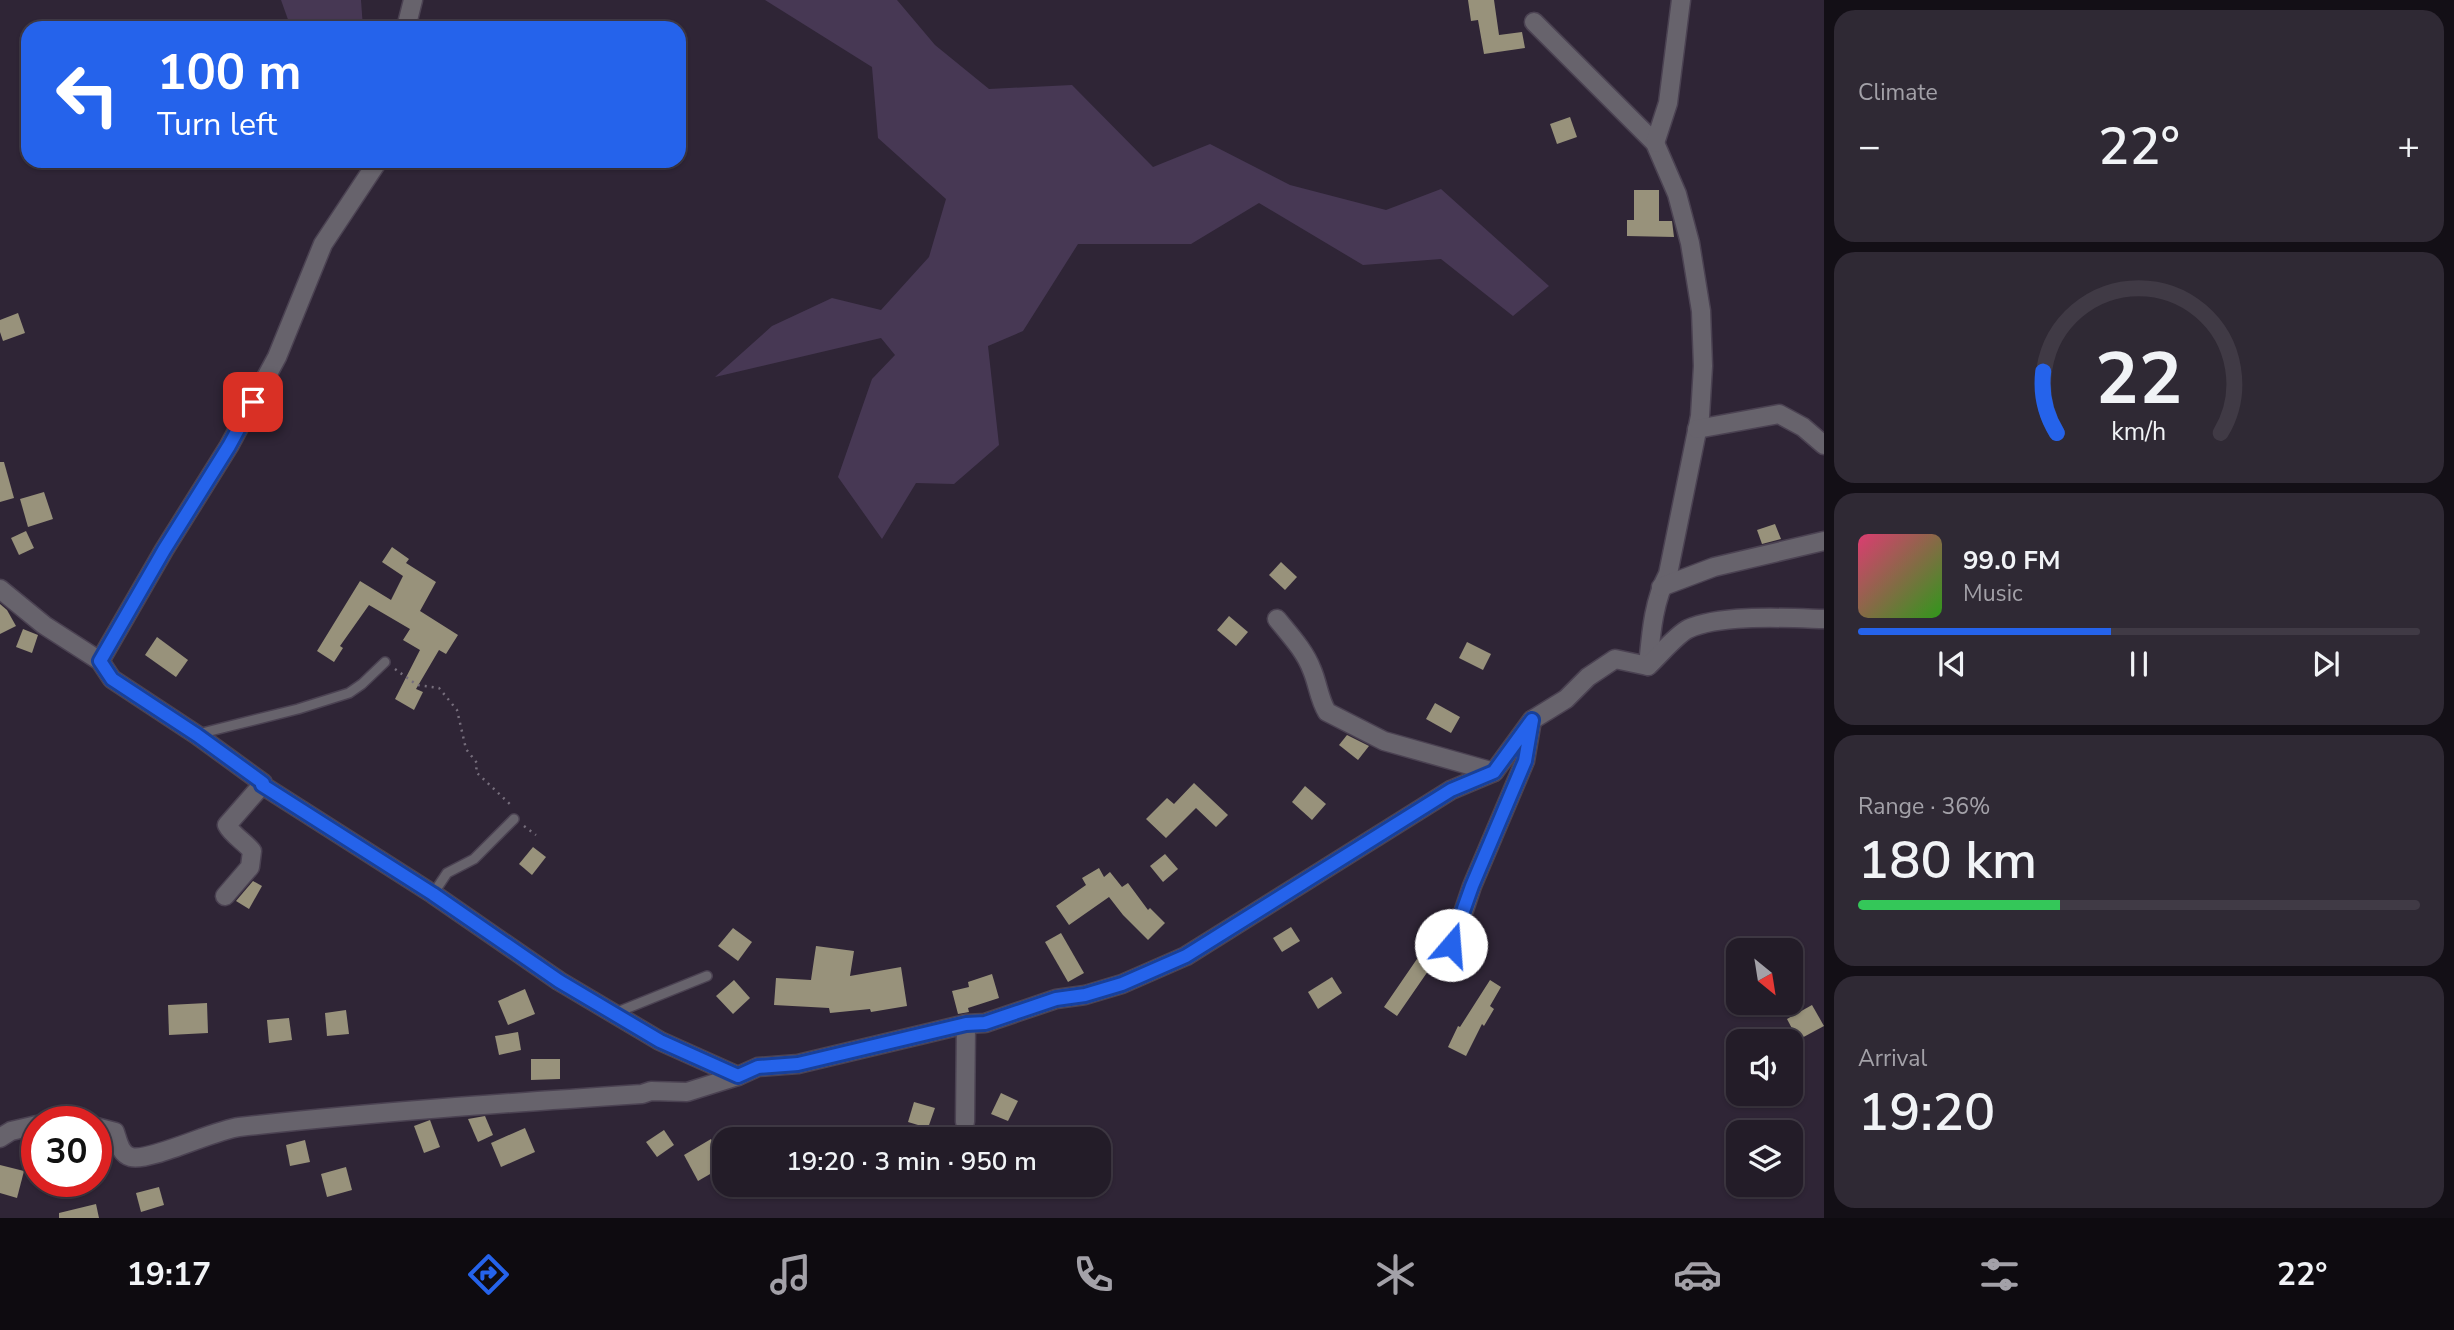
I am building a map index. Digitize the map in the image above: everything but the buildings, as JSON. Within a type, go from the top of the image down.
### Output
[{"type":"street","points":[[408,21],[413,0]]},
{"type":"street","points":[[1655,143],[1668,103],[1681,0]]},
{"type":"street","points":[[1534,22],[1655,143],[1677,194],[1687,231],[1701,311],[1703,366],[1697,429],[1668,574],[1661,587],[1653,622],[1648,666]]},
{"type":"street","points":[[100,661],[164,550],[229,446],[277,357],[323,244],[373,168]]},
{"type":"street","points":[[1697,429],[1779,414],[1803,427],[1824,445]]},
{"type":"street","points":[[1661,587],[1714,567],[1824,541]]},
{"type":"street","points":[[0,589],[44,625],[100,661],[112,679],[197,735],[263,783],[262,785],[433,894],[559,981],[660,1041],[738,1076]]},
{"type":"street","points":[[1278,619],[1312,669],[1327,712],[1384,741],[1494,772]]},
{"type":"street","points":[[1648,666],[1687,630],[1714,622],[1824,619]]},
{"type":"street","points":[[112,1131],[115,1132],[122,1151],[131,1157],[147,1156],[231,1128],[369,1113],[642,1094],[651,1091],[687,1092],[758,1067],[798,1064],[966,1024],[985,1023],[1056,999],[1085,995],[1122,984],[1186,956],[1451,790],[1494,772],[1532,720],[1566,699],[1588,677],[1615,659],[1648,666]]},
{"type":"street","points":[[1444,967],[1472,886],[1525,761],[1532,720]]},
{"type":"street","points":[[225,896],[250,867],[252,851],[227,825],[262,785]]},
{"type":"street","points":[[965,1122],[966,1024]]},
{"type":"street","points":[[0,1138],[21,1129]]},
{"type":"lane","points":[[197,735],[349,693],[385,662]]},
{"type":"lane","points":[[433,894],[447,873],[474,859],[514,819]]},
{"type":"lane","points":[[615,1013],[707,976]]},
{"type":"path","points":[[385,662],[417,685],[439,688],[457,710],[466,749],[477,763],[476,772],[513,807],[514,819],[536,835]]},
{"type":"shaded area","points":[[281,0],[361,0],[362,21],[288,21]]},
{"type":"shaded area","points":[[765,0],[897,0],[935,45],[989,89],[1072,85],[1153,167],[1210,144],[1290,185],[1386,210],[1441,189],[1549,286],[1513,316],[1441,259],[1363,265],[1259,203],[1191,244],[1078,244],[1023,331],[988,346],[999,445],[954,484],[916,483],[882,539],[838,477],[872,379],[895,355],[881,338],[715,377],[772,326],[832,298],[881,310],[929,257],[946,199],[878,138],[872,67]]},
{"type":"route","points":[[253,402],[100,661],[112,679],[197,735],[263,783],[262,785],[433,894],[559,981],[660,1041],[738,1076],[758,1067],[798,1064],[966,1024],[985,1023],[1056,999],[1085,995],[1142,977],[1186,956],[1451,790],[1494,772],[1532,720],[1525,761],[1472,886],[1451,945]]}]
